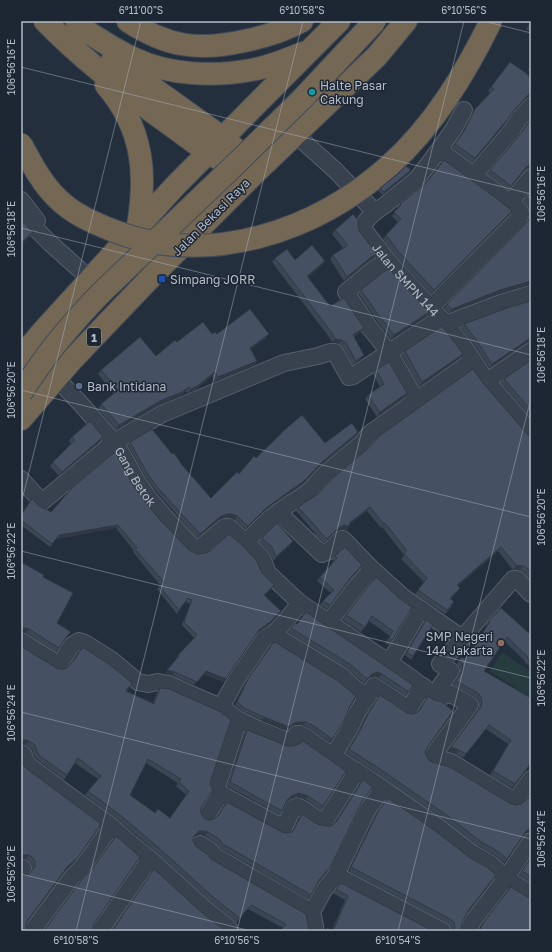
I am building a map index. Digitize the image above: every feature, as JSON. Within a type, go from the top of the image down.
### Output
[{"type":"highway","points":[[46,21],[78,53],[109,89],[128,118],[135,135],[142,176],[141,207],[138,226]]},
{"type":"highway","points":[[128,21],[161,39],[200,47],[225,45],[254,39],[284,30],[302,21]]},
{"type":"highway","points":[[21,356],[175,186],[339,21]]},
{"type":"highway","points":[[21,393],[59,340],[82,313],[102,292],[243,158],[328,72],[375,21]]},
{"type":"highway","name":"Jalan Bekasi Raya","points":[[21,418],[56,378],[170,257],[377,56],[406,21]]},
{"type":"highway","points":[[21,144],[38,175],[58,200],[83,217],[122,234],[147,241],[187,246],[233,242],[264,236],[303,222],[327,210],[366,185],[402,154],[423,131],[456,86],[491,21]]},
{"type":"highway","points":[[76,23],[99,46],[216,145]]},
{"type":"highway","points":[[76,23],[109,46],[136,60],[165,69],[191,74],[220,74],[251,70],[281,62],[310,50]]},
{"type":"highway","points":[[78,53],[114,83],[156,114],[216,145],[241,154],[254,174]]},
{"type":"highway","points":[[138,226],[170,257]]},
{"type":"street","points":[[474,175],[531,106]]},
{"type":"street","name":"Jalan SMPN 144","points":[[464,110],[453,130],[417,179],[375,212],[365,222],[365,231],[388,261],[439,316],[464,346],[487,381],[531,432]]},
{"type":"street","points":[[296,135],[336,171],[375,212]]},
{"type":"street","points":[[21,479],[42,502],[114,442],[162,414],[284,363],[330,352],[334,352],[349,378],[359,373],[439,316],[521,214],[520,211],[510,203],[439,150]]},
{"type":"street","points":[[510,203],[531,177]]},
{"type":"street","points":[[21,200],[32,214],[50,243]]},
{"type":"street","points":[[21,214],[50,243],[90,279]]},
{"type":"street","points":[[388,261],[374,269],[346,292],[369,327],[389,352],[416,400]]},
{"type":"street","points":[[439,316],[501,303],[531,294]]},
{"type":"street","points":[[487,381],[531,351]]},
{"type":"street","points":[[473,360],[369,434],[361,444],[325,474],[309,491],[269,519],[246,542],[262,558],[268,573],[300,603],[440,697],[452,694],[470,705],[432,756],[451,762],[513,800],[518,797],[531,780]]},
{"type":"street","name":"Gang Betok","points":[[56,378],[114,442],[148,497],[194,547],[201,547],[225,527],[229,527],[246,542]]},
{"type":"street","points":[[278,512],[322,554],[327,552],[341,539],[343,539],[372,569],[403,597],[462,638]]},
{"type":"street","points":[[329,622],[372,569]]},
{"type":"street","points":[[333,756],[374,686],[409,710],[451,671],[440,664],[513,579],[517,579],[531,594]]},
{"type":"street","points":[[221,707],[238,677],[264,639],[273,634],[300,603]]},
{"type":"street","points":[[388,663],[421,609]]},
{"type":"street","points":[[273,634],[342,676],[356,689],[368,697]]},
{"type":"street","points":[[21,641],[58,664],[72,645],[79,641],[85,643],[112,660],[138,682],[148,684],[158,682],[169,684],[221,707],[239,720],[258,729],[288,740],[293,739],[296,734],[300,734],[437,826],[472,853],[491,864],[506,878],[531,894]]},
{"type":"street","points":[[239,720],[217,787],[220,794],[284,828],[293,808],[296,806],[325,821],[357,772]]},
{"type":"street","points":[[21,753],[24,755],[25,760],[31,767],[111,826],[199,904],[228,927],[230,931]]},
{"type":"street","points":[[315,931],[312,912],[324,890],[336,875],[368,809],[383,789]]},
{"type":"street","points":[[207,814],[220,794]]},
{"type":"street","points":[[32,931],[72,876],[82,867],[111,826]]},
{"type":"street","points":[[468,931],[473,921],[506,878],[531,841]]},
{"type":"street","points":[[200,844],[213,855],[312,912]]},
{"type":"street","points":[[100,931],[150,859]]},
{"type":"street","points":[[336,875],[443,931]]},
{"type":"green space","points":[[502,652],[531,672],[531,698],[490,671]]},
{"type":"building","points":[[510,62],[526,73],[531,79],[531,93],[515,109],[475,158],[455,144],[464,131],[475,109],[494,89],[491,87]]},
{"type":"building","points":[[531,119],[531,164],[526,167],[511,186],[490,170]]},
{"type":"building","points":[[444,160],[512,211],[434,290],[398,251],[386,235],[401,219],[394,212],[401,205],[400,204],[426,183]]},
{"type":"building","points":[[406,166],[411,170],[384,192],[380,188],[399,173]]},
{"type":"building","points":[[531,192],[531,203],[526,197]]},
{"type":"building","points":[[353,214],[358,220],[360,232],[377,254],[371,257],[347,277],[333,255],[348,245],[335,230]]},
{"type":"building","points":[[531,217],[531,281],[500,290],[452,309],[447,304]]},
{"type":"building","points":[[23,222],[33,232],[21,243],[21,224]]},
{"type":"building","points":[[312,245],[325,261],[307,276],[330,306],[344,298],[364,328],[353,335],[364,355],[356,361],[346,343],[342,340],[335,339],[275,258],[287,249],[295,260]]},
{"type":"building","points":[[389,269],[429,312],[394,335],[361,290]]},
{"type":"building","points":[[531,301],[531,338],[492,364],[464,324]]},
{"type":"building","points":[[250,309],[269,334],[250,348],[257,361],[218,377],[215,372],[197,386],[191,389],[189,387],[182,392],[160,401],[119,425],[101,404],[118,390],[101,370],[140,337],[156,356],[175,340],[177,342],[203,322],[212,334],[215,332],[217,334]]},
{"type":"building","points":[[442,326],[463,354],[422,382],[405,351]]},
{"type":"building","points":[[531,360],[531,410],[504,379]]},
{"type":"building","points":[[389,362],[407,393],[380,412],[368,395],[384,384],[376,370]]},
{"type":"building","points":[[473,369],[483,383],[531,437],[531,573],[527,568],[516,565],[501,547],[457,585],[460,588],[450,598],[454,602],[447,610],[418,590],[427,578],[404,554],[407,551],[370,507],[349,523],[349,526],[344,525],[338,528],[327,539],[298,507],[318,494],[334,477],[370,447],[378,437]]},
{"type":"building","points":[[302,415],[325,443],[352,423],[358,432],[321,463],[305,480],[266,508],[248,526],[237,516],[227,514],[221,516],[200,534],[158,488],[147,473],[130,442],[152,429],[211,498],[237,472],[239,474],[254,456],[256,458]]},
{"type":"building","points":[[90,421],[103,437],[62,472],[53,462],[75,440],[72,437]]},
{"type":"building","points":[[115,452],[131,482],[143,499],[160,520],[189,550],[197,554],[206,553],[229,534],[256,560],[262,573],[274,585],[264,595],[281,611],[259,630],[226,679],[206,671],[197,682],[167,670],[179,656],[178,655],[197,635],[184,622],[192,600],[188,598],[179,610],[159,586],[164,582],[135,549],[137,548],[118,525],[59,535],[52,544],[21,520],[21,515],[32,499],[38,505],[51,512],[72,488]]},
{"type":"building","points":[[277,523],[293,541],[276,557],[272,547],[262,538]]},
{"type":"building","points":[[345,547],[362,565],[330,605],[323,601],[334,590],[320,577],[337,558],[335,556]]},
{"type":"building","points":[[21,562],[44,575],[43,577],[73,593],[57,623],[71,632],[59,648],[29,629],[21,628]]},
{"type":"building","points":[[376,577],[400,599],[412,607],[392,640],[389,638],[393,631],[372,616],[365,627],[346,615]]},
{"type":"building","points":[[501,608],[531,635],[531,661],[507,637],[484,671],[531,698],[531,763],[515,784],[493,771],[511,740],[489,725],[466,754],[451,747],[481,707],[482,702],[478,693],[456,681],[463,668],[460,660],[461,657],[465,659],[490,622],[489,621]]},
{"type":"building","points":[[306,612],[413,685],[409,692],[378,672],[372,674],[367,679],[350,664],[291,628],[296,623],[297,624]]},
{"type":"building","points":[[426,620],[433,625],[413,656],[407,652]]},
{"type":"building","points":[[275,642],[338,681],[356,696],[344,721],[332,739],[306,722],[294,723],[289,727],[246,709],[237,702],[248,679]]},
{"type":"building","points":[[21,646],[60,669],[68,667],[82,648],[84,648],[109,664],[132,683],[126,691],[154,704],[160,688],[169,689],[219,711],[231,720],[211,780],[210,784],[213,790],[200,810],[205,819],[210,820],[218,816],[227,802],[282,832],[292,832],[302,814],[317,824],[331,826],[336,822],[363,780],[373,787],[362,801],[331,866],[319,880],[311,895],[223,844],[219,839],[208,832],[199,831],[195,835],[193,840],[195,845],[211,859],[306,914],[309,931],[280,931],[286,924],[251,905],[239,919],[159,848],[120,815],[88,791],[101,776],[78,758],[67,775],[40,756],[35,745],[29,741],[21,740]],"holes":[[[148,759],[181,779],[179,782],[189,791],[170,818],[158,809],[155,813],[130,795]]]},
{"type":"building","points":[[380,695],[407,713],[412,714],[420,710],[428,696],[434,700],[442,702],[453,711],[425,752],[429,760],[450,767],[511,804],[521,804],[531,795],[531,828],[526,831],[507,859],[499,852],[480,841],[445,814],[349,749]]},
{"type":"building","points":[[247,730],[287,746],[293,746],[303,741],[346,771],[323,806],[308,796],[299,793],[291,796],[287,800],[282,811],[230,782]]},
{"type":"building","points":[[21,763],[101,824],[78,857],[68,866],[27,921],[27,931],[21,931],[21,875],[30,873],[35,867],[35,861],[29,855],[21,856]]},
{"type":"building","points":[[388,798],[496,875],[468,911],[462,923],[462,931],[454,931],[454,922],[450,919],[351,867],[379,810]]},
{"type":"building","points":[[116,836],[140,857],[95,922],[93,926],[94,931],[44,931],[83,878],[92,869]]},
{"type":"building","points":[[531,858],[531,877],[522,871]]},
{"type":"building","points":[[154,869],[200,911],[225,931],[112,931]]},
{"type":"building","points":[[341,883],[433,931],[333,931],[348,896],[336,889]]},
{"type":"building","points":[[511,887],[531,899],[531,931],[479,931],[484,922]]},
{"type":"building","points":[[327,928],[333,931],[326,931]]},
{"type":"place","name":"Halte Pasar Cakung","points":[[312,92]]},
{"type":"place","name":"Simpang JORR","points":[[162,279]]},
{"type":"place","name":"Bank Intidana","points":[[79,386]]},
{"type":"place","name":"SMP Negeri 144 Jakarta","points":[[501,643]]}]
